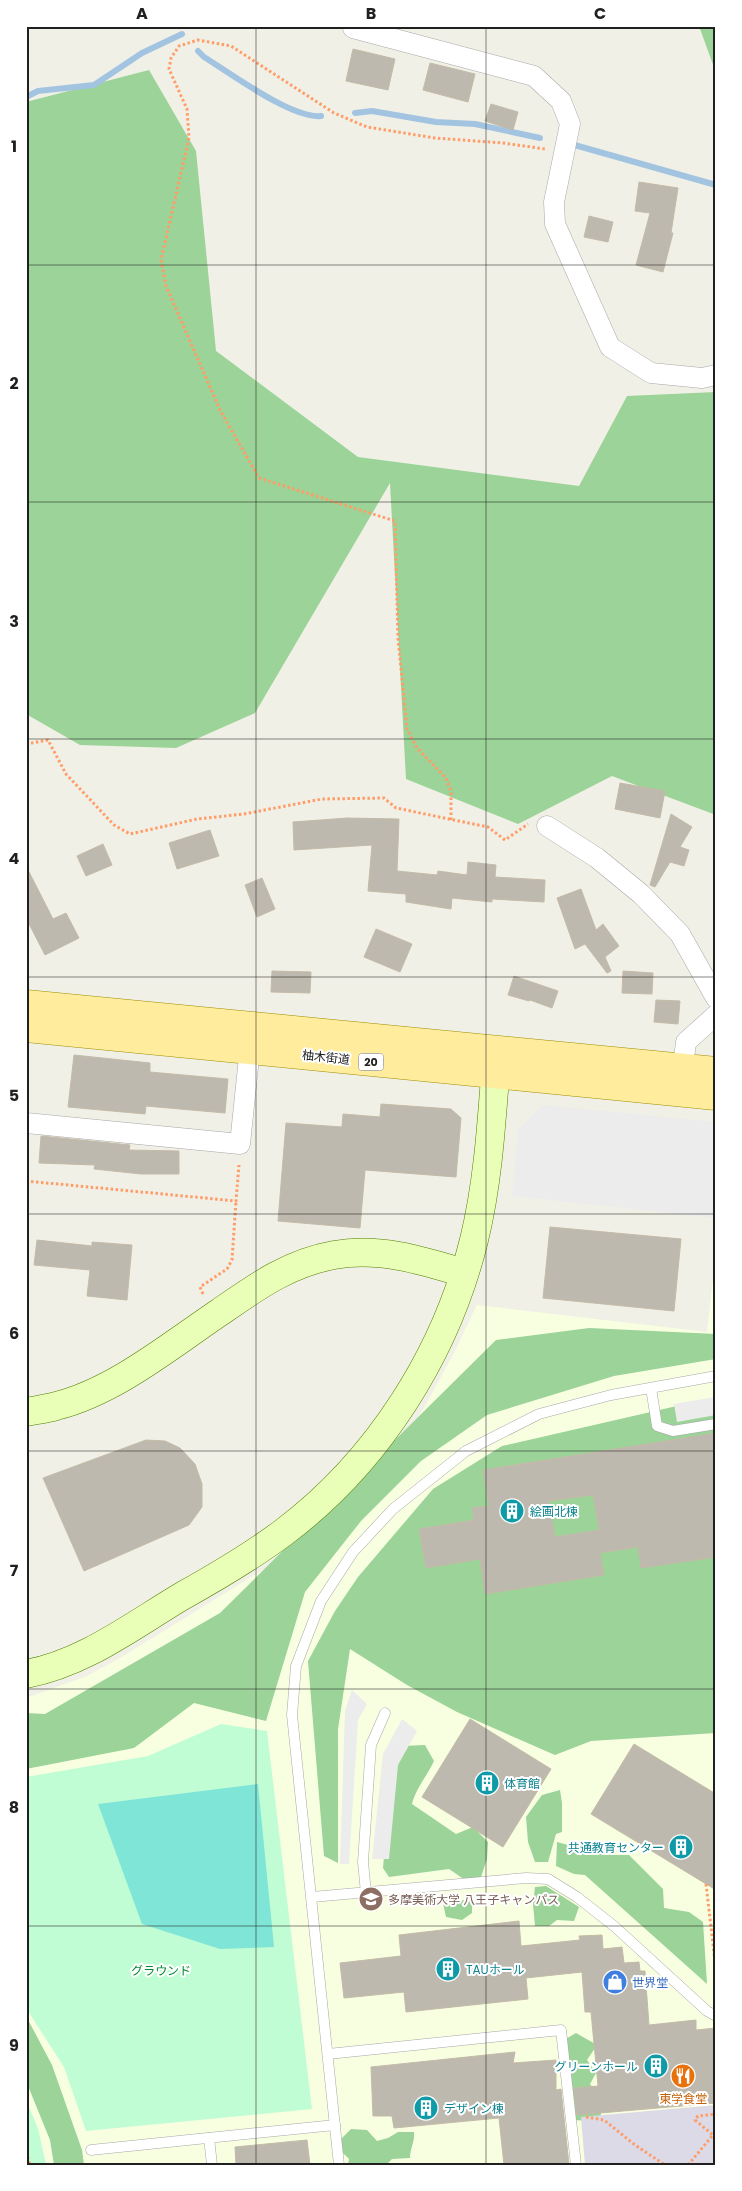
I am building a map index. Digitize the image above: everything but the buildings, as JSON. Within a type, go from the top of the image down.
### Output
[{"type":"main road","name":"柚木街道","points":[[26,1004],[251,1038],[496,1062],[716,1096]]},
{"type":"main road","name":"柚木街道","points":[[26,1028],[251,1038]]},
{"type":"main road","name":"柚木街道","points":[[496,1062],[683,1068],[716,1071]]},
{"type":"street","points":[[353,28],[534,76],[561,101],[570,124],[554,202],[555,224],[610,347],[651,373],[702,378],[716,375]]},
{"type":"street","points":[[547,826],[597,858],[641,894],[680,934],[716,998]]},
{"type":"street","points":[[683,1068],[686,1042],[716,1014]]},
{"type":"street","points":[[26,1123],[240,1144],[251,1038]]},
{"type":"street","points":[[26,1674],[65,1662],[102,1646],[284,1532],[321,1501],[359,1461],[398,1411],[433,1352],[464,1273],[474,1241],[481,1206],[496,1062]]},
{"type":"street","points":[[26,1412],[57,1406],[110,1384],[266,1280],[301,1263],[335,1255],[389,1254],[425,1261],[464,1273]]},
{"type":"lane","points":[[339,2165],[292,1715],[296,1666],[321,1601],[353,1552],[392,1508],[466,1452],[539,1414],[611,1395],[716,1376]]},
{"type":"lane","points":[[651,1388],[657,1426],[673,1431],[716,1424]]},
{"type":"lane","points":[[366,1893],[363,1862],[371,1745],[385,1713]]},
{"type":"lane","points":[[312,1897],[526,1878],[548,1879],[577,1897],[614,1926],[707,2011],[716,2016]]},
{"type":"lane","points":[[328,2054],[561,2030],[576,2165]]},
{"type":"lane","points":[[91,2150],[335,2125]]},
{"type":"lane","points":[[209,2138],[212,2165]]},
{"type":"path","points":[[451,820],[451,791],[446,778],[417,748],[407,729],[398,638],[396,521],[259,478],[220,410],[166,286],[160,260],[189,138],[187,109],[169,69],[171,58],[179,46],[198,40],[231,46],[334,113],[367,127],[435,138],[503,143],[565,152]]},
{"type":"path","points":[[26,744],[48,740],[66,774],[114,824],[130,834],[197,820],[244,814],[322,799],[384,798],[396,808],[488,827],[505,840],[525,825],[538,820],[547,826]]},
{"type":"path","points":[[206,1302],[200,1287],[227,1269],[232,1260],[240,1144]]},
{"type":"path","points":[[26,1182],[236,1201]]},
{"type":"path","points":[[706,1884],[716,1970]]},
{"type":"path","points":[[570,2114],[604,2120],[665,2165]]},
{"type":"path","points":[[688,2165],[713,2135],[695,2120],[698,2116],[716,2114]]},
{"type":"path","points":[[26,2152],[30,2165]]},
{"type":"shaded area","points":[[543,1105],[716,1122],[716,1218],[512,1196],[518,1130]]},
{"type":"shaded area","name":"多摩美術大学 八王子キャンパス","points":[[716,1252],[716,2165],[46,2165],[38,2129],[26,2100],[26,1698],[87,1676],[120,1658],[282,1558],[402,1440],[424,1408],[454,1353],[477,1305],[707,1332]]},
{"type":"shaded area","points":[[715,1397],[716,1415],[677,1422],[674,1404]]},
{"type":"shaded area","points":[[352,1690],[367,1704],[358,1720],[349,1864],[340,1864],[345,1710]]},
{"type":"shaded area","points":[[402,1719],[417,1731],[398,1765],[389,1859],[372,1859],[383,1754]]},
{"type":"shaded area","points":[[258,1784],[274,1947],[220,1949],[142,1924],[98,1804]]},
{"type":"shaded area","points":[[716,2105],[716,2165],[585,2165],[581,2117]]},
{"type":"green space","points":[[699,26],[716,26],[716,73]]},
{"type":"green space","points":[[149,70],[196,151],[216,351],[358,457],[579,486],[627,396],[716,392],[716,815],[612,776],[518,824],[406,779],[390,483],[255,713],[176,748],[80,745],[26,714],[26,102]]},
{"type":"green space","points":[[589,1328],[716,1334],[716,1359],[614,1376],[487,1415],[421,1461],[361,1521],[305,1592],[266,1721],[194,1703],[134,1748],[26,1769],[26,1713],[45,1714],[220,1613],[496,1340]]},
{"type":"green space","points":[[716,1397],[716,1733],[591,1741],[555,1755],[457,1712],[407,1685],[350,1649],[338,1729],[338,1863],[324,1856],[308,1661],[335,1611],[358,1577],[433,1489],[502,1446]]},
{"type":"green space","name":"グラウンド","points":[[221,1724],[267,1731],[312,2109],[86,2131],[64,2067],[26,2008],[26,1777],[148,1756]]},
{"type":"green space","points":[[425,1745],[434,1761],[412,1804],[456,1834],[473,1827],[488,1842],[487,1859],[481,1877],[468,1882],[449,1869],[389,1877],[383,1868],[390,1777],[402,1746]]},
{"type":"green space","points":[[560,1790],[562,1832],[556,1834],[548,1862],[535,1862],[528,1842],[526,1817],[542,1795]]},
{"type":"green space","points":[[557,1842],[605,1855],[629,1855],[663,1889],[664,1908],[689,1912],[703,1922],[707,1984],[585,1875],[574,1874],[556,1866]]},
{"type":"green space","points":[[546,1886],[579,1907],[574,1921],[557,1920],[549,1926],[535,1926],[533,1904],[535,1887]]},
{"type":"green space","points":[[444,1895],[456,1902],[472,1898],[472,1913],[462,1920],[446,1917],[443,1903]]},
{"type":"green space","points":[[26,2016],[52,2065],[82,2150],[84,2165],[54,2165],[50,2140],[26,2081]]},
{"type":"green space","points":[[576,2033],[597,2045],[587,2060],[596,2073],[590,2084],[599,2096],[601,2115],[589,2121],[574,2120],[571,2102],[573,2087],[567,2081],[571,2068],[564,2040]]},
{"type":"green space","points":[[26,2100],[38,2129],[46,2165],[26,2165]]},
{"type":"green space","points":[[351,2129],[367,2130],[377,2141],[388,2138],[398,2132],[414,2132],[410,2158],[392,2159],[386,2165],[348,2165],[349,2159],[341,2151],[341,2139]]},
{"type":"waterway","points":[[26,97],[38,91],[94,85],[142,53],[182,34]]},
{"type":"waterway","points":[[198,51],[204,57],[278,103],[309,115],[321,116]]},
{"type":"waterway","points":[[355,113],[372,111],[436,122],[475,124],[540,138]]},
{"type":"waterway","points":[[571,144],[716,185]]},
{"type":"place","name":"絵画北棟","points":[[512,1511]]},
{"type":"place","name":"体育館","points":[[487,1783]]},
{"type":"place","name":"共通教育センター","points":[[681,1847]]},
{"type":"place","name":"多摩美術大学 八王子キャンパス","points":[[371,1899]]},
{"type":"place","name":"TAUホール","points":[[448,1969]]},
{"type":"place","name":"世界堂","points":[[615,1982]]},
{"type":"place","name":"グリーンホール","points":[[656,2066]]},
{"type":"place","name":"東学食堂","points":[[683,2076]]},
{"type":"place","name":"デザイン棟","points":[[426,2108]]}]
